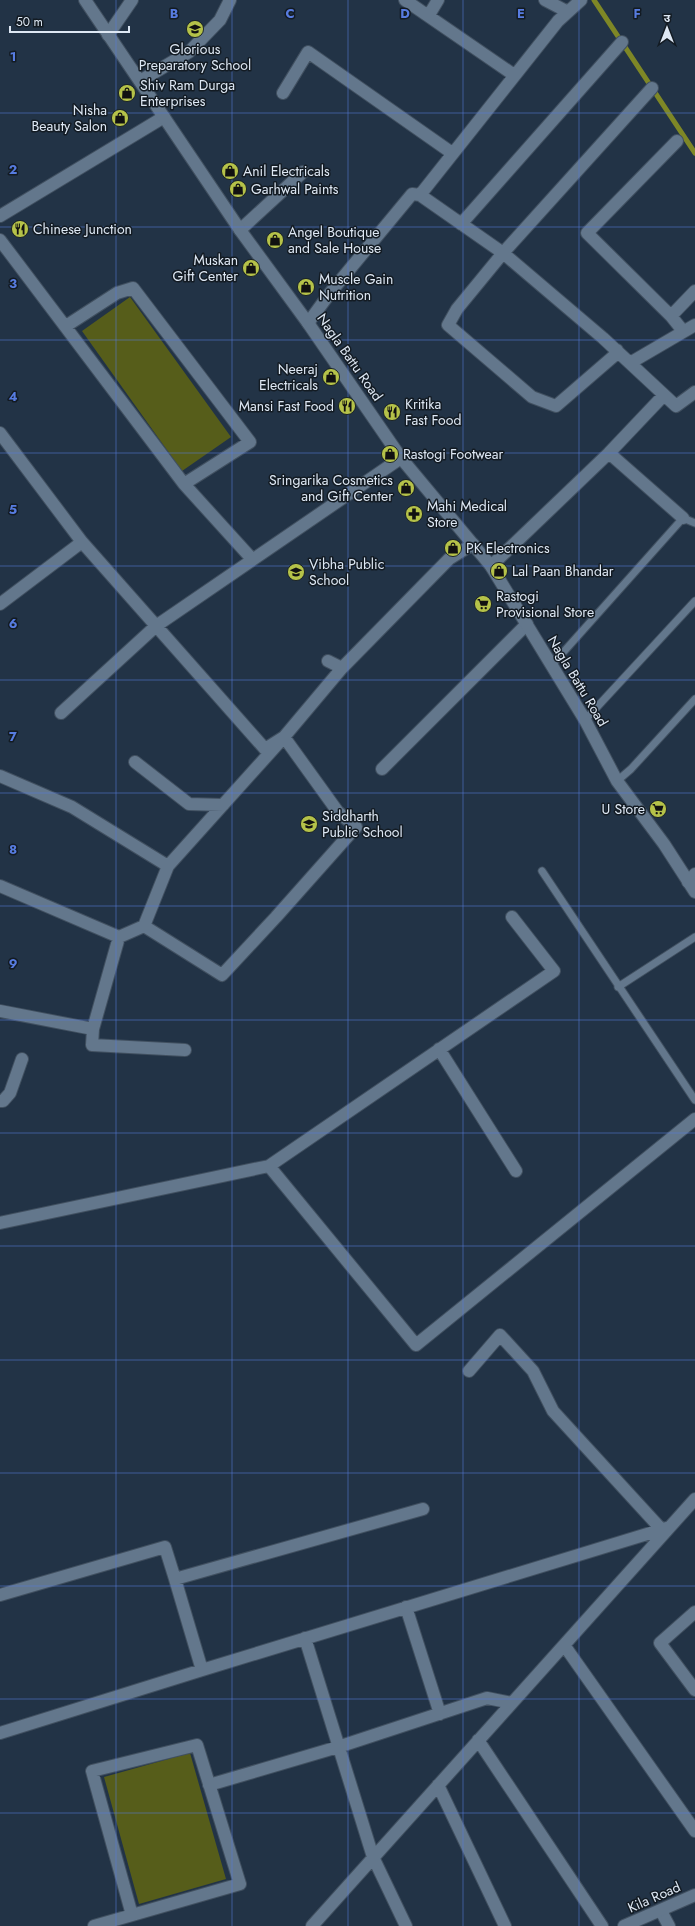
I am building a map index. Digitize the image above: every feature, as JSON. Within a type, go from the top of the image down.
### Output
[{"type":"street","name":"Nagla Battu Road","points":[[85,0],[240,230],[308,323],[401,458],[491,566],[585,720],[617,781],[693,883]]},
{"type":"street","points":[[108,35],[132,0]]},
{"type":"street","points":[[140,81],[189,52],[220,20],[230,0]]},
{"type":"street","points":[[405,0],[514,75]]},
{"type":"street","points":[[428,15],[438,0]]},
{"type":"street","points":[[545,0],[574,6]]},
{"type":"street","points":[[420,195],[558,21],[574,6]]},
{"type":"street","points":[[461,224],[622,42]]},
{"type":"street","points":[[283,93],[308,52],[452,153]]},
{"type":"street","points":[[617,350],[615,355],[556,406],[532,397],[448,325],[457,309],[503,253],[652,88]]},
{"type":"street","points":[[0,216],[164,117]]},
{"type":"street","points":[[677,141],[587,233],[671,316],[683,332]]},
{"type":"street","points":[[240,230],[302,172]]},
{"type":"street","points":[[308,323],[330,293],[412,194],[420,195],[503,253],[617,350],[676,406],[695,392]]},
{"type":"street","points":[[0,240],[184,484],[252,559]]},
{"type":"street","points":[[66,326],[117,293],[133,288],[250,442],[184,484]]},
{"type":"street","points":[[671,316],[695,291]]},
{"type":"street","points":[[630,363],[695,325]]},
{"type":"street","points":[[491,566],[609,453],[664,394]]},
{"type":"street","points":[[0,434],[82,542],[265,749],[284,737]]},
{"type":"street","points":[[609,453],[684,518]]},
{"type":"street","points":[[61,713],[156,626],[401,458]]},
{"type":"street","points":[[0,604],[82,542]]},
{"type":"street","points":[[0,886],[119,937],[144,926],[168,866],[284,737],[342,668],[449,559],[473,544]]},
{"type":"street","points":[[382,769],[527,624]]},
{"type":"street","points":[[328,660],[342,668]]},
{"type":"street","points":[[144,926],[222,974],[276,917],[356,827],[338,812],[284,737]]},
{"type":"street","points":[[136,762],[189,804],[223,805]]},
{"type":"street","points":[[0,776],[72,807],[168,866]]},
{"type":"street","points":[[0,1223],[269,1166],[554,971],[512,917]]},
{"type":"street","points":[[119,937],[93,1029],[92,1045],[185,1050]]},
{"type":"street","points":[[0,1011],[93,1029]]},
{"type":"street","points":[[439,1049],[516,1171]]},
{"type":"street","points":[[0,1101],[3,1101],[10,1093],[22,1059]]},
{"type":"street","points":[[269,1166],[416,1346],[695,1119]]},
{"type":"street","points":[[469,1371],[500,1335],[533,1371],[553,1411],[666,1528]]},
{"type":"street","points":[[312,1926],[564,1645],[666,1528],[695,1499]]},
{"type":"street","points":[[175,1579],[423,1509]]},
{"type":"street","points":[[0,1733],[666,1528]]},
{"type":"street","points":[[0,1595],[165,1547],[202,1670]]},
{"type":"street","points":[[406,1608],[440,1714]]},
{"type":"street","points":[[695,1612],[660,1643],[695,1690]]},
{"type":"street","points":[[305,1638],[373,1857],[406,1926]]},
{"type":"street","points":[[564,1645],[695,1831]]},
{"type":"street","points":[[209,1784],[338,1747],[486,1698],[512,1703]]},
{"type":"street","points":[[478,1740],[602,1926]]},
{"type":"street","points":[[94,1926],[240,1884],[196,1745],[92,1771],[132,1915]]},
{"type":"street","points":[[438,1785],[505,1926]]},
{"type":"street","name":"Kila Road","points":[[624,1926],[695,1895]]},
{"type":"street","points":[[661,1911],[669,1926]]},
{"type":"lane","points":[[684,518],[695,523]]},
{"type":"lane","points":[[684,518],[695,527]]},
{"type":"lane","points":[[551,666],[684,518]]},
{"type":"lane","points":[[585,720],[695,600]]},
{"type":"lane","points":[[617,781],[631,769],[695,699]]},
{"type":"lane","points":[[542,871],[618,987],[695,1100]]},
{"type":"lane","points":[[618,987],[695,937]]},
{"type":"green space","points":[[130,297],[231,437],[182,471],[82,331]]},
{"type":"green space","points":[[190,1753],[226,1879],[139,1904],[104,1777]]},
{"type":"waterway","points":[[594,0],[695,153]]},
{"type":"place","name":"Glorious Preparatory School","points":[[195,29]]},
{"type":"place","name":"Shiv Ram Durga Enterprises","points":[[127,93]]},
{"type":"place","name":"Nisha Beauty Salon","points":[[120,118]]},
{"type":"place","name":"Anil Electricals","points":[[230,171]]},
{"type":"place","name":"Garhwal Paints","points":[[238,189]]},
{"type":"place","name":"Chinese Junction","points":[[20,229]]},
{"type":"place","name":"Angel Boutique and Sale House","points":[[275,240]]},
{"type":"place","name":"Muskan Gift Center","points":[[251,268]]},
{"type":"place","name":"Muscle Gain Nutrition","points":[[306,287]]},
{"type":"place","name":"Neeraj Electricals","points":[[331,377]]},
{"type":"place","name":"Mansi Fast Food","points":[[347,406]]},
{"type":"place","name":"Kritika Fast Food","points":[[392,412]]},
{"type":"place","name":"Rastogi Footwear","points":[[390,454]]},
{"type":"place","name":"Sringarika Cosmetics and Gift Center","points":[[406,488]]},
{"type":"place","name":"Mahi Medical Store","points":[[414,514]]},
{"type":"place","name":"PK Electronics","points":[[453,548]]},
{"type":"place","name":"Lal Paan Bhandar","points":[[499,571]]},
{"type":"place","name":"Vibha Public School","points":[[296,572]]},
{"type":"place","name":"Rastogi Provisional Store","points":[[483,604]]},
{"type":"place","name":"U Store","points":[[658,809]]},
{"type":"place","name":"Siddharth Public School","points":[[309,824]]}]
